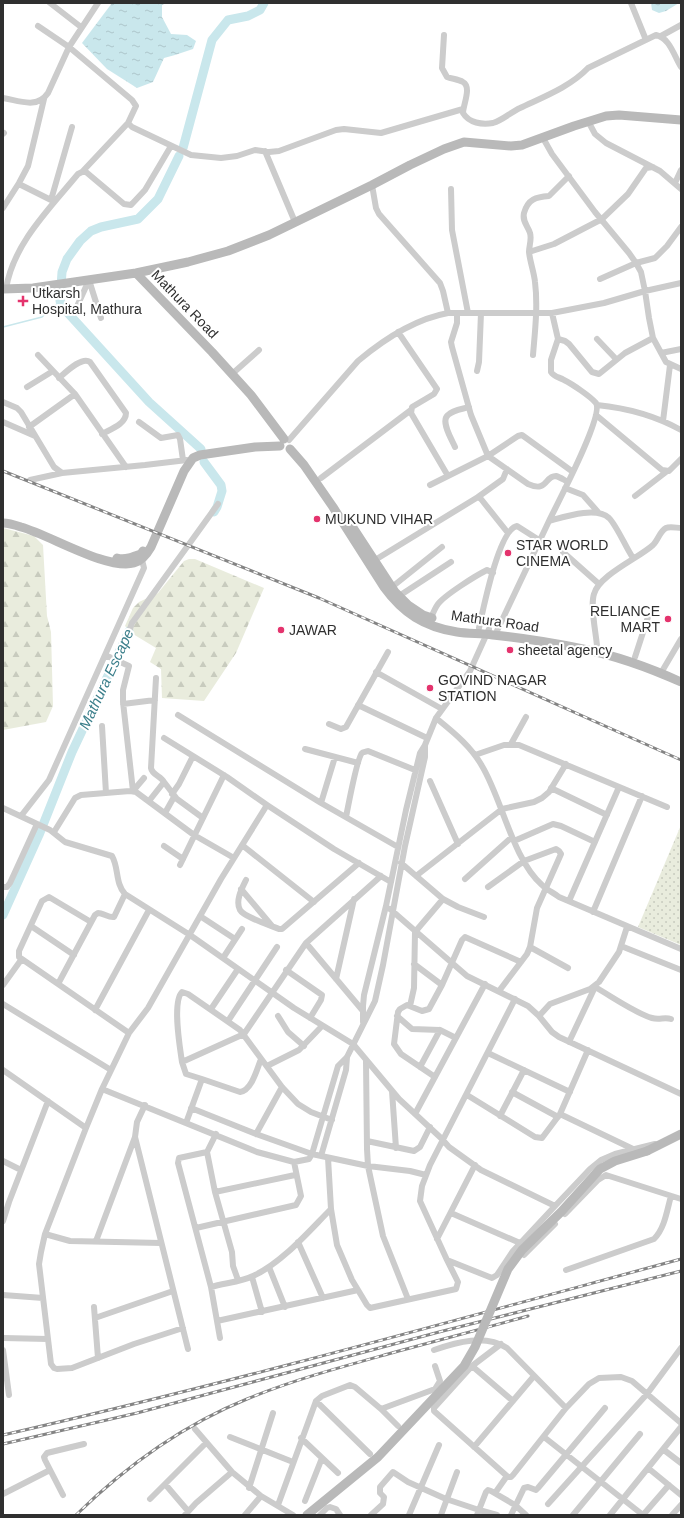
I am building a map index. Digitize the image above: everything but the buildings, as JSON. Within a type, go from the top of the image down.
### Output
[{"type":"street","points":[[50,3],[81,27]]},
{"type":"street","points":[[3,208],[19,184],[28,166],[44,99],[69,48],[81,27],[98,3]]},
{"type":"street","points":[[631,3],[646,40]]},
{"type":"street","points":[[661,36],[681,25]]},
{"type":"street","points":[[5,289],[10,272],[27,239],[53,201],[128,123],[135,108],[135,103],[69,48],[38,26]]},
{"type":"street","points":[[444,35],[442,68],[447,77],[463,81],[466,84],[467,88],[463,109],[466,117],[475,122],[492,123],[519,108],[553,93],[581,76],[588,68],[656,35],[666,39],[681,67]]},
{"type":"street","points":[[3,98],[33,103],[44,99]]},
{"type":"street","points":[[128,123],[132,127],[191,155],[229,158],[255,150],[274,152],[279,151],[336,130],[344,129],[381,133],[463,109]]},
{"type":"street","points":[[136,273],[188,262],[228,251],[269,235],[372,185],[410,164],[464,142],[517,146],[531,143],[588,121],[620,114],[681,120]]},
{"type":"street","points":[[588,121],[595,134],[606,143],[660,171],[681,189]]},
{"type":"street","points":[[53,201],[72,127]]},
{"type":"street","points":[[543,138],[552,154],[630,253],[641,272],[648,318],[653,338],[666,362],[681,369]]},
{"type":"street","points":[[82,172],[89,174],[124,204],[131,205],[145,190],[170,146]]},
{"type":"street","points":[[265,151],[295,222]]},
{"type":"street","points":[[529,252],[554,244],[602,219],[628,194],[646,168],[653,167]]},
{"type":"street","points":[[675,183],[681,170]]},
{"type":"street","points":[[533,355],[536,313],[535,281],[529,252],[530,234],[523,218],[526,206],[535,198],[549,196],[570,176]]},
{"type":"street","points":[[19,184],[53,201]]},
{"type":"street","points":[[372,185],[378,214],[440,283],[448,313]]},
{"type":"street","points":[[451,189],[452,230],[468,313]]},
{"type":"street","points":[[600,279],[655,258],[667,246],[681,227]]},
{"type":"street","name":"Mathura Road","points":[[5,289],[20,290],[136,273],[250,395],[340,512],[375,560],[392,587],[408,605],[423,615],[456,625],[478,628],[605,654],[663,671],[681,682]]},
{"type":"street","points":[[74,313],[89,280]]},
{"type":"street","points":[[89,280],[101,318]]},
{"type":"street","points":[[3,523],[30,529],[105,561],[123,565],[135,563],[151,547],[184,471],[193,458],[200,455],[286,443],[358,361],[388,337],[440,314],[552,313],[604,303],[645,291],[681,283]]},
{"type":"street","points":[[457,313],[457,323],[451,342],[471,415],[488,456],[534,487],[542,486],[554,476],[557,476],[566,485],[583,495],[598,512],[610,519],[633,558]]},
{"type":"street","points":[[477,370],[480,362],[481,313]]},
{"type":"street","points":[[552,313],[558,339],[551,360],[551,372],[556,377],[564,380],[579,390],[597,405],[626,408],[650,415],[681,430]]},
{"type":"street","points":[[321,478],[411,410],[414,405],[434,394],[437,389],[398,332]]},
{"type":"street","points":[[558,339],[565,341],[595,374],[599,374],[616,359],[653,338]]},
{"type":"street","points":[[597,339],[616,359]]},
{"type":"street","points":[[661,353],[681,349]]},
{"type":"street","points":[[232,374],[259,350]]},
{"type":"street","points":[[38,355],[75,394],[126,467]]},
{"type":"street","points":[[59,378],[82,360],[87,360],[90,362],[126,413],[125,420],[122,423],[102,434]]},
{"type":"street","points":[[664,421],[670,365]]},
{"type":"street","points":[[27,387],[53,371]]},
{"type":"street","points":[[29,427],[75,394]]},
{"type":"street","points":[[3,402],[17,408],[54,467],[62,473]]},
{"type":"street","points":[[102,1089],[145,1105],[257,1152],[294,1162],[309,1159],[312,1154],[338,1066],[347,1056],[375,1001],[401,863],[425,757],[425,745],[427,738],[436,718],[470,671],[492,632],[549,521],[587,442],[596,415],[597,405]]},
{"type":"street","points":[[455,447],[445,423],[445,419],[447,415],[451,413],[469,407]]},
{"type":"street","points":[[411,410],[411,413],[448,476]]},
{"type":"street","points":[[596,415],[666,472]]},
{"type":"street","points":[[3,422],[35,436]]},
{"type":"street","points":[[139,422],[161,438],[178,436],[185,460]]},
{"type":"street","points":[[430,486],[488,456],[518,436],[522,435],[573,472]]},
{"type":"street","points":[[21,816],[49,780],[144,568],[141,557],[172,485],[185,460],[194,452],[215,447],[286,443]]},
{"type":"street","name":"Mathura Road","points":[[286,443],[307,459],[321,478],[384,588],[404,611],[417,619],[457,632],[492,632]]},
{"type":"street","points":[[635,496],[672,469],[681,459]]},
{"type":"street","points":[[30,480],[62,473],[185,460]]},
{"type":"street","points":[[375,560],[478,497],[503,479],[507,469]]},
{"type":"street","points":[[478,497],[508,533]]},
{"type":"street","points":[[126,640],[132,623],[218,504]]},
{"type":"street","points":[[549,521],[578,514],[598,512]]},
{"type":"street","points":[[3,518],[9,517],[41,528],[107,556],[121,559],[141,557]]},
{"type":"street","points":[[478,628],[498,554],[508,533],[512,528],[517,526],[539,540]]},
{"type":"street","points":[[597,646],[593,600],[595,591],[599,584],[633,558],[652,546],[662,531],[666,528],[681,528]]},
{"type":"street","points":[[392,587],[442,548]]},
{"type":"street","points":[[563,552],[599,584]]},
{"type":"street","points":[[399,596],[451,562]]},
{"type":"street","points":[[431,618],[435,608],[442,600],[478,574],[487,570],[493,573]]},
{"type":"street","points":[[635,657],[648,617]]},
{"type":"street","points":[[492,632],[597,646],[635,657],[663,671],[681,676]]},
{"type":"street","points":[[663,671],[681,639]]},
{"type":"street","points":[[329,724],[344,729],[388,652]]},
{"type":"street","points":[[105,655],[129,666],[123,690],[123,704],[133,791]]},
{"type":"street","points":[[376,672],[442,709]]},
{"type":"street","points":[[156,678],[151,768],[153,772],[164,782],[173,796],[203,818]]},
{"type":"street","points":[[123,704],[155,700]]},
{"type":"street","points":[[358,705],[427,738]]},
{"type":"street","points":[[178,715],[321,803],[398,847]]},
{"type":"street","points":[[511,744],[526,717]]},
{"type":"street","points":[[436,718],[470,748],[482,766],[502,809],[513,839],[529,870],[541,885],[569,901],[681,949]]},
{"type":"street","points":[[102,726],[106,793]]},
{"type":"street","points":[[164,738],[224,775],[322,842],[391,882]]},
{"type":"street","points":[[475,756],[504,744],[518,745],[667,807]]},
{"type":"street","points":[[363,1023],[364,996],[386,906],[415,770],[420,753],[425,745]]},
{"type":"street","points":[[305,749],[358,764]]},
{"type":"street","points":[[346,817],[361,754],[368,751],[415,770]]},
{"type":"street","points":[[165,813],[193,756]]},
{"type":"street","points":[[321,803],[335,757]]},
{"type":"street","points":[[416,876],[502,809],[534,802],[542,798],[551,788],[566,764]]},
{"type":"street","points":[[180,865],[224,775]]},
{"type":"street","points":[[133,791],[144,778]]},
{"type":"street","points":[[430,781],[458,844]]},
{"type":"street","points":[[150,801],[164,782]]},
{"type":"street","points":[[569,901],[619,787]]},
{"type":"street","points":[[551,788],[607,815]]},
{"type":"street","points":[[52,831],[75,798],[81,795],[133,791],[142,795],[194,835],[234,858]]},
{"type":"street","points":[[594,912],[642,796]]},
{"type":"street","points":[[183,1328],[134,1344],[72,1368],[54,1368],[51,1364],[43,1298],[39,1264],[40,1252],[86,1128],[102,1089],[129,1034],[148,1008],[200,916],[266,805]]},
{"type":"street","points":[[3,808],[52,831],[65,842],[112,856],[116,863],[121,889],[125,894],[190,935],[322,1026],[353,1044],[392,1091],[444,1140],[449,1147],[482,1170],[554,1206]]},
{"type":"street","points":[[464,879],[513,839],[553,824],[561,826],[595,842]]},
{"type":"street","points":[[3,887],[10,883],[38,825]]},
{"type":"street","points":[[242,845],[314,902]]},
{"type":"street","points":[[164,846],[183,858]]},
{"type":"street","points":[[488,887],[524,861],[556,850],[561,854],[537,908],[530,947],[527,954],[499,991]]},
{"type":"street","points":[[246,880],[239,894],[240,910],[248,916],[273,927],[282,929],[359,863]]},
{"type":"street","points":[[401,863],[443,899],[458,907],[484,917]]},
{"type":"street","points":[[182,1062],[244,1034],[271,992],[306,943],[381,876]]},
{"type":"street","points":[[241,889],[273,927]]},
{"type":"street","points":[[58,984],[91,922],[98,913],[114,917],[125,894]]},
{"type":"street","points":[[91,922],[49,897],[42,901],[18,955],[21,960],[129,1034]]},
{"type":"street","points":[[336,979],[354,899]]},
{"type":"street","points":[[410,1006],[414,988],[415,932],[443,899]]},
{"type":"street","points":[[386,906],[466,976],[528,1006],[539,1016],[552,1032],[569,1042],[681,1094]]},
{"type":"street","points":[[95,1010],[149,910]]},
{"type":"street","points":[[200,916],[235,939]]},
{"type":"street","points":[[30,926],[74,955]]},
{"type":"street","points":[[569,1042],[595,986],[615,959],[627,926]]},
{"type":"street","points":[[223,958],[242,929]]},
{"type":"street","points":[[435,1077],[401,1054],[394,1044],[397,1016],[400,1008],[403,1006],[410,1006],[422,1011],[429,1010],[451,962],[465,937],[521,962]]},
{"type":"street","points":[[306,943],[363,1012]]},
{"type":"street","points":[[621,946],[681,970]]},
{"type":"street","points":[[228,1021],[277,947]]},
{"type":"street","points":[[530,947],[568,968]]},
{"type":"street","points":[[3,985],[21,960]]},
{"type":"street","points":[[414,964],[442,984]]},
{"type":"street","points":[[211,1010],[238,969]]},
{"type":"street","points":[[286,970],[322,995],[321,1000],[310,1018]]},
{"type":"street","points":[[415,1114],[484,984]]},
{"type":"street","points":[[539,1016],[550,1004],[595,986]]},
{"type":"street","points":[[595,986],[645,1015],[656,1019],[671,1019]]},
{"type":"street","points":[[261,1059],[248,1087],[244,1091],[240,1092],[186,1074],[182,1062],[177,1024],[180,993],[182,992],[188,994],[240,1030],[282,1087],[298,1104],[311,1112],[332,1120]]},
{"type":"street","points":[[347,1056],[346,1070],[332,1120],[325,1157],[337,1245],[352,1280],[370,1308],[456,1289],[458,1282],[420,1201],[420,1193],[430,1165],[515,999]]},
{"type":"street","points":[[3,1004],[111,1070]]},
{"type":"street","points":[[278,1016],[288,1032],[304,1046]]},
{"type":"street","points":[[397,1016],[415,1030],[440,1030],[456,1038]]},
{"type":"street","points":[[266,1066],[299,1050],[322,1026]]},
{"type":"street","points":[[420,1067],[440,1030]]},
{"type":"street","points":[[467,1095],[539,1139],[542,1138],[559,1116],[588,1050]]},
{"type":"street","points":[[488,1053],[570,1092]]},
{"type":"street","points":[[366,1061],[368,1166],[383,1236],[408,1299]]},
{"type":"street","points":[[3,1070],[86,1128]]},
{"type":"street","points":[[500,1116],[524,1070]]},
{"type":"street","points":[[186,1123],[202,1079]]},
{"type":"street","points":[[256,1134],[282,1087]]},
{"type":"street","points":[[392,1091],[396,1148]]},
{"type":"street","points":[[512,1092],[559,1116],[633,1149]]},
{"type":"street","points":[[3,1221],[6,1201],[22,1170],[48,1101]]},
{"type":"street","points":[[96,1241],[135,1137],[137,1122],[145,1105]]},
{"type":"street","points":[[191,1108],[256,1134],[312,1154],[368,1166],[410,1170],[426,1175]]},
{"type":"street","points":[[367,1141],[411,1151],[417,1150],[430,1127]]},
{"type":"street","points":[[216,1134],[207,1152],[215,1192],[232,1252],[233,1266],[238,1280]]},
{"type":"street","points":[[307,1515],[378,1457],[464,1366],[475,1347],[502,1279],[513,1260],[561,1212],[600,1169],[615,1161],[661,1145],[681,1134]]},
{"type":"street","points":[[135,1137],[188,1349]]},
{"type":"street","points":[[447,1260],[494,1278],[520,1243],[595,1165],[615,1154],[654,1144],[661,1145]]},
{"type":"street","points":[[207,1152],[183,1156],[179,1158],[178,1163],[211,1287],[220,1338]]},
{"type":"street","points":[[3,1161],[22,1170]]},
{"type":"street","points":[[196,1228],[296,1205],[301,1196],[295,1175],[294,1162]]},
{"type":"street","points":[[437,1239],[475,1165]]},
{"type":"street","points":[[215,1192],[295,1175]]},
{"type":"street","points":[[524,1255],[602,1177],[610,1176],[681,1199]]},
{"type":"street","points":[[566,1270],[650,1242],[659,1234],[663,1226],[671,1196]]},
{"type":"street","points":[[211,1287],[252,1277],[269,1266],[298,1242],[331,1209]]},
{"type":"street","points":[[451,1213],[520,1243]]},
{"type":"street","points":[[46,1234],[70,1241],[161,1242]]},
{"type":"street","points":[[298,1242],[323,1298]]},
{"type":"street","points":[[269,1266],[285,1307]]},
{"type":"street","points":[[252,1277],[262,1312]]},
{"type":"street","points":[[217,1321],[358,1290]]},
{"type":"street","points":[[95,1318],[173,1292]]},
{"type":"street","points":[[3,1295],[43,1298]]},
{"type":"street","points":[[94,1307],[98,1358]]},
{"type":"street","points":[[3,1338],[48,1339]]},
{"type":"street","points":[[434,1350],[466,1340],[501,1344],[507,1348],[566,1408]]},
{"type":"street","points":[[501,1344],[472,1366],[434,1408],[434,1411],[507,1476],[511,1477],[566,1408],[589,1384],[599,1378],[621,1378],[632,1381],[681,1423]]},
{"type":"street","points":[[548,1504],[647,1394],[681,1348]]},
{"type":"street","points":[[3,1350],[5,1380],[9,1395]]},
{"type":"street","points":[[381,1409],[435,1389],[440,1381],[435,1366]]},
{"type":"street","points":[[472,1366],[513,1401]]},
{"type":"street","points":[[474,1447],[534,1376]]},
{"type":"street","points":[[278,1505],[316,1401],[322,1396],[350,1385],[355,1387],[381,1409],[398,1426]]},
{"type":"street","points":[[316,1401],[370,1454]]},
{"type":"street","points":[[511,1515],[524,1488],[528,1487],[536,1490],[605,1408]]},
{"type":"street","points":[[250,1488],[273,1413]]},
{"type":"street","points":[[610,1515],[622,1498],[664,1450],[681,1427]]},
{"type":"street","points":[[195,1429],[232,1472],[250,1488],[293,1515]]},
{"type":"street","points":[[574,1515],[640,1434]]},
{"type":"street","points":[[544,1437],[643,1515],[669,1485]]},
{"type":"street","points":[[230,1438],[293,1462]]},
{"type":"street","points":[[302,1438],[338,1473]]},
{"type":"street","points":[[150,1499],[206,1442]]},
{"type":"street","points":[[63,1495],[44,1457],[47,1453],[84,1444]]},
{"type":"street","points":[[409,1515],[439,1445]]},
{"type":"street","points":[[664,1450],[681,1464]]},
{"type":"street","points":[[305,1501],[322,1458]]},
{"type":"street","points":[[648,1468],[681,1495]]},
{"type":"street","points":[[3,1494],[50,1470]]},
{"type":"street","points":[[165,1484],[186,1513],[232,1472]]},
{"type":"street","points":[[371,1515],[383,1504],[384,1497],[380,1493],[380,1487],[393,1472],[420,1488],[478,1513],[497,1515]]},
{"type":"street","points":[[441,1515],[457,1472]]},
{"type":"street","points":[[495,1493],[507,1476]]},
{"type":"street","points":[[478,1513],[488,1490],[515,1505],[526,1515]]},
{"type":"street","points":[[246,1515],[261,1496]]},
{"type":"street","points":[[672,1515],[681,1505]]},
{"type":"street","points":[[320,1515],[330,1507],[336,1510],[340,1515]]},
{"type":"green space","points":[[3,528],[34,536],[43,545],[47,616],[51,632],[53,706],[46,722],[3,730]]},
{"type":"green space","points":[[195,559],[264,588],[236,653],[204,701],[162,698],[161,669],[150,662],[156,648],[133,634],[125,626],[133,608],[139,602],[158,593],[184,561]]},
{"type":"green space","points":[[681,825],[681,945],[638,927]]},
{"type":"water","points":[[112,3],[166,3],[162,5],[162,17],[171,34],[187,35],[196,41],[193,49],[164,58],[153,82],[137,88],[107,69],[82,43]]},
{"type":"water","points":[[651,3],[679,3],[666,11],[659,13],[652,10]]},
{"type":"waterway","name":"Mathura Escape","points":[[183,148],[212,40],[228,20],[248,16],[260,10],[264,3]]},
{"type":"waterway","name":"Mathura Escape","points":[[179,156],[158,199],[138,219],[101,227],[91,231],[80,241],[67,259],[62,272],[60,301],[67,312],[149,402],[201,449]]},
{"type":"waterway","points":[[3,327],[42,317],[60,301]]},
{"type":"waterway","name":"Mathura Escape","points":[[204,462],[221,485],[222,491],[214,512]]},
{"type":"waterway","name":"Mathura Escape","points":[[3,915],[39,835],[72,752],[129,631]]},
{"type":"railway","points":[[3,471],[319,598],[681,760]]},
{"type":"railway","points":[[3,1435],[258,1373],[681,1259]]},
{"type":"railway","points":[[3,1444],[137,1413],[439,1332],[681,1271]]},
{"type":"railway","points":[[76,1515],[114,1480],[135,1464],[178,1434],[223,1409],[282,1386],[335,1369],[528,1316]]},
{"type":"place","name":"Utkarsh Hospital, Mathura","points":[[23,301]]},
{"type":"place","name":"MUKUND VIHAR","points":[[317,519]]},
{"type":"place","name":"STAR WORLD CINEMA","points":[[508,553]]},
{"type":"place","name":"RELIANCE MART","points":[[668,619]]},
{"type":"place","name":"JAWAR","points":[[281,630]]},
{"type":"place","name":"sheetal agency","points":[[510,650]]},
{"type":"place","name":"GOVIND NAGAR STATION","points":[[430,688]]}]
